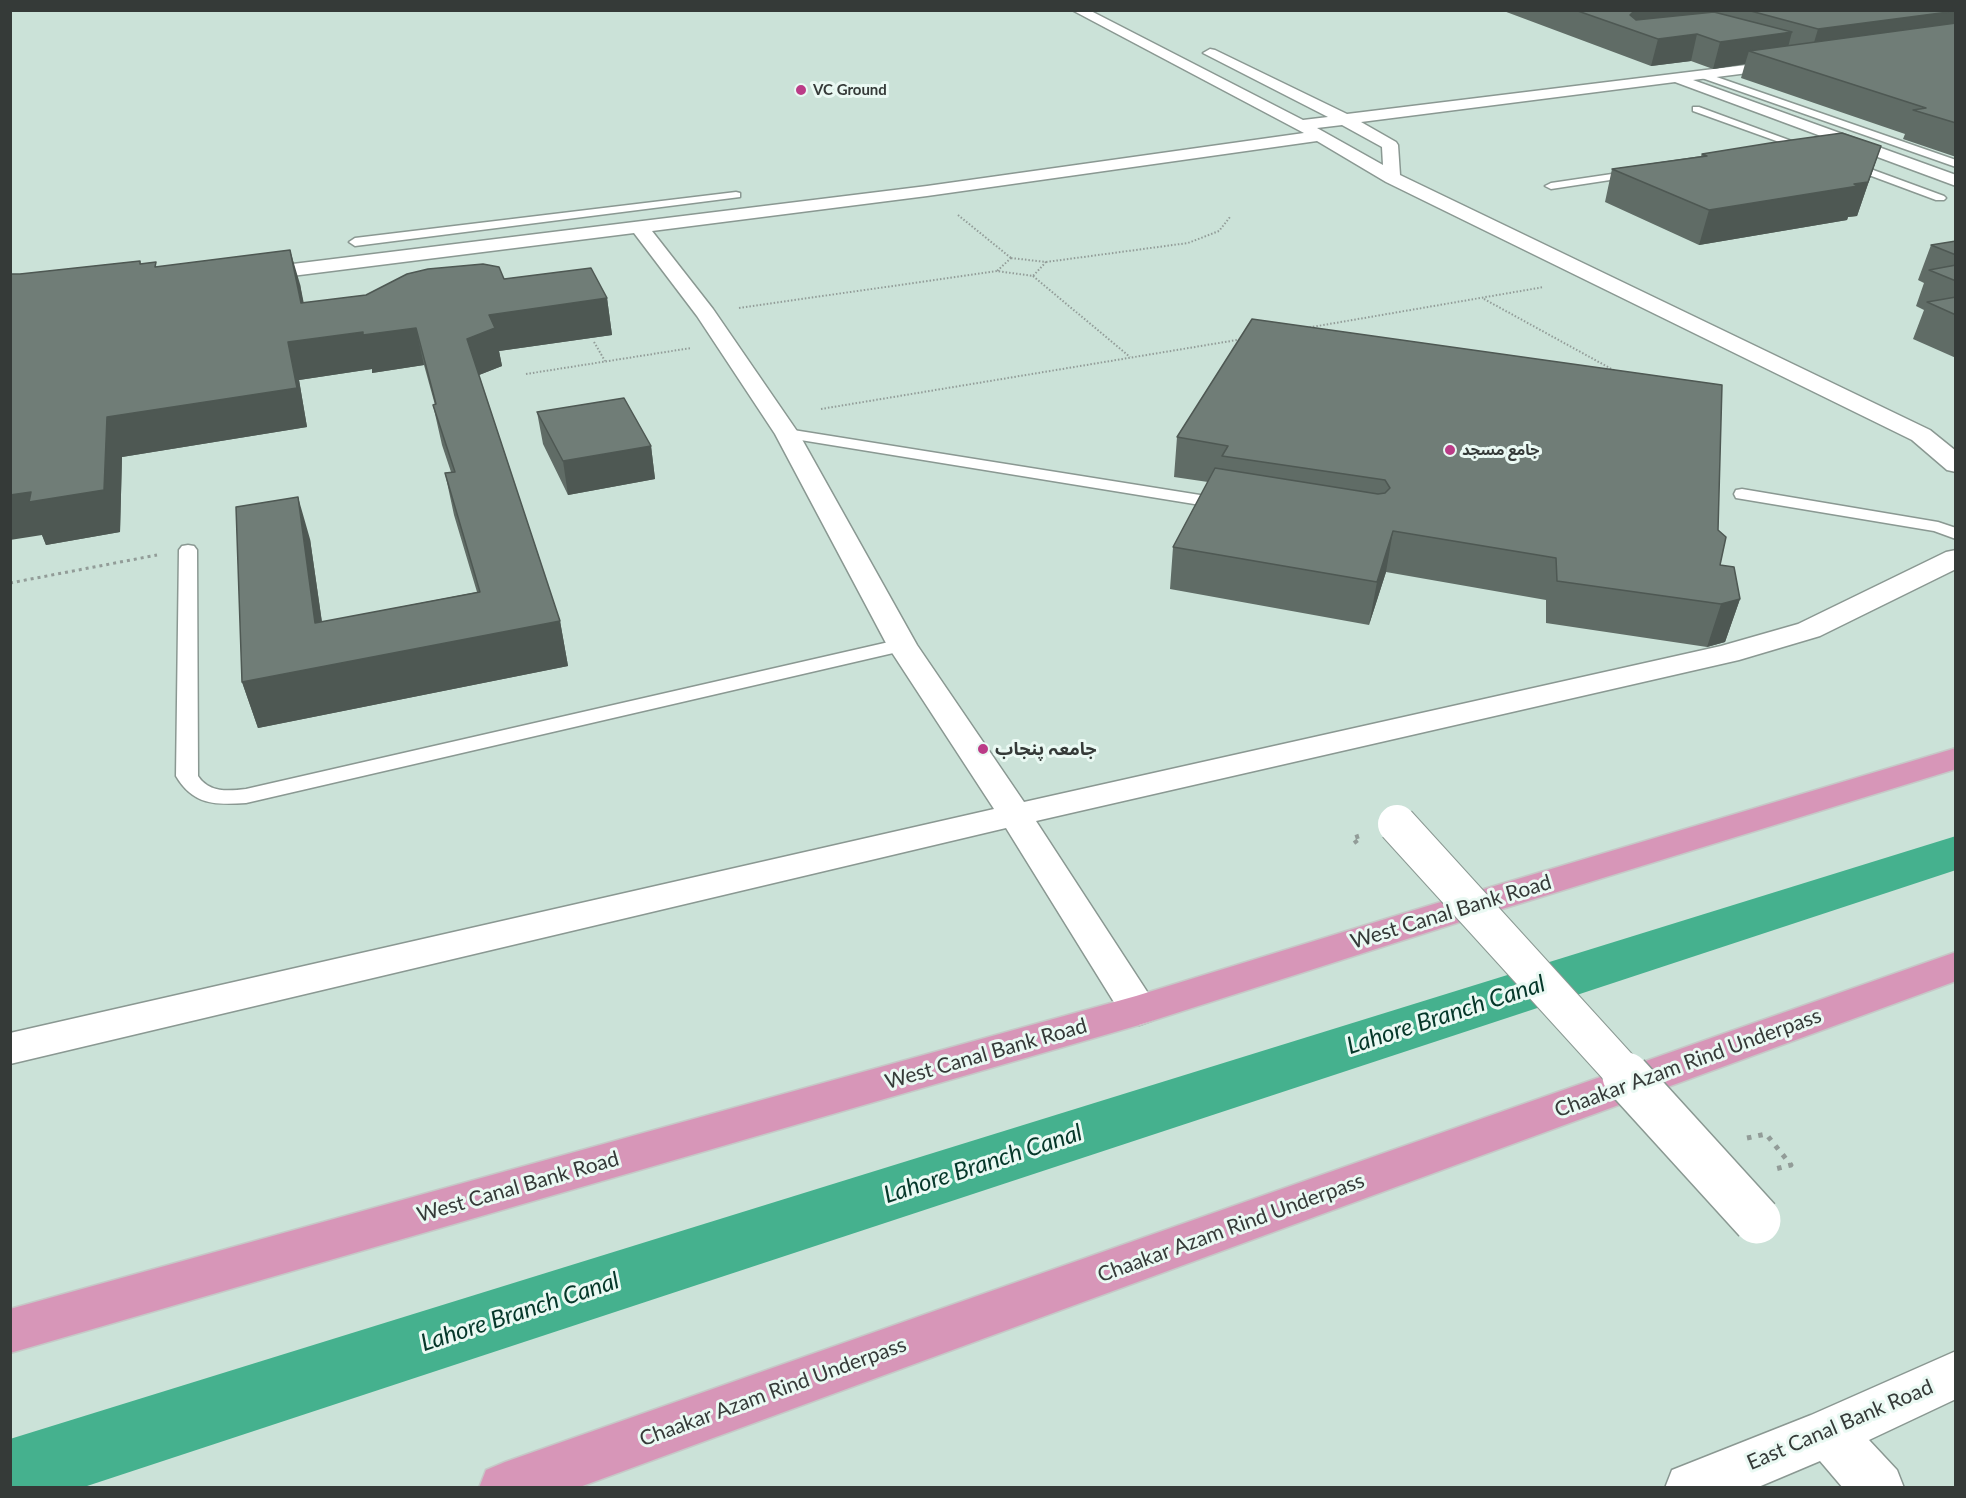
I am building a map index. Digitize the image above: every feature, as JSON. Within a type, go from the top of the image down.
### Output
[{"type":"highway","name":"West Canal Bank Road","points":[[10,1331],[1139,1010],[1447,913],[1956,758]]},
{"type":"highway","name":"Chaakar Azam Rind Underpass","points":[[505,1488],[1956,966]]},
{"type":"street","points":[[1078,10],[1300,124],[1392,178],[1920,435],[1934,443],[1956,465]]},
{"type":"street","points":[[1198,47],[1346,120],[1390,145],[1392,178]]},
{"type":"street","points":[[1300,124],[1676,80],[1799,63]]},
{"type":"street","points":[[1676,80],[1956,181]]},
{"type":"street","points":[[230,278],[640,228],[1318,136]]},
{"type":"street","points":[[640,228],[706,313],[782,425],[902,645],[1015,815],[1139,1010]]},
{"type":"street","points":[[1956,476],[1956,481]]},
{"type":"street","points":[[10,1049],[1015,815],[1728,654],[1809,630],[1956,558]]},
{"type":"street","points":[[1397,824],[1757,1220]]},
{"type":"street","name":"East Canal Bank Road","points":[[1691,1488],[1829,1432],[1956,1374]]},
{"type":"street","points":[[1829,1432],[1878,1488]]},
{"type":"lane","points":[[1705,76],[1956,164]]},
{"type":"lane","points":[[1696,109],[1817,153]]},
{"type":"lane","points":[[1783,152],[1847,142]]},
{"type":"lane","points":[[1840,161],[1940,198]]},
{"type":"lane","points":[[1551,186],[1656,171]]},
{"type":"lane","points":[[355,242],[736,195]]},
{"type":"lane","points":[[530,220],[546,239]]},
{"type":"lane","points":[[782,425],[1244,507]]},
{"type":"lane","points":[[1742,494],[1938,526],[1956,534]]},
{"type":"lane","points":[[188,550],[187,776],[192,787],[204,794],[226,798],[257,793],[902,645]]},
{"type":"path","points":[[927,190],[1011,258],[1046,262],[1188,243],[1219,231],[1230,217]]},
{"type":"path","points":[[998,271],[1011,258]]},
{"type":"path","points":[[1033,276],[1046,262]]},
{"type":"path","points":[[706,313],[998,271],[1033,276],[1130,357]]},
{"type":"path","points":[[1295,330],[1593,277]]},
{"type":"path","points":[[1484,298],[1623,375]]},
{"type":"path","points":[[782,425],[1130,357],[1248,338]]},
{"type":"path","points":[[594,342],[605,361]]},
{"type":"path","points":[[526,374],[726,342]]},
{"type":"path","points":[[10,583],[188,550]]},
{"type":"shaded area","name":"جامعہ پنجاب","points":[[11,11],[1955,11],[1955,1487],[11,1487]]},
{"type":"building","points":[[1575,10],[1635,10],[1630,15],[1636,20],[1714,12],[1792,32],[1720,42],[1697,34],[1658,39]]},
{"type":"building","points":[[1747,10],[1956,10],[1956,11],[1818,29]]},
{"type":"building","points":[[1956,23],[1956,123],[1913,110],[1926,108],[1749,51]]},
{"type":"building","points":[[1842,133],[1881,146],[1868,182],[1854,184],[1858,186],[1709,210],[1612,169],[1707,156],[1702,154]]},
{"type":"building","points":[[1956,241],[1956,255],[1931,245]]},
{"type":"building","points":[[290,250],[301,303],[366,295],[407,274],[428,269],[483,264],[499,267],[504,279],[591,268],[607,298],[489,315],[495,328],[467,339],[560,621],[242,682],[236,507],[298,497],[315,623],[480,592],[445,473],[455,472],[433,405],[436,404],[416,328],[288,342],[297,388],[107,417],[104,490],[29,502],[31,492],[10,495],[10,274],[140,261],[140,264],[156,262],[155,267]]},
{"type":"building","points":[[1956,265],[1956,281],[1929,270]]},
{"type":"building","points":[[1956,297],[1956,315],[1927,302]]},
{"type":"building","points":[[1252,319],[1722,385],[1718,530],[1726,537],[1720,565],[1734,567],[1740,599],[1721,604],[1557,581],[1556,558],[1393,531],[1377,582],[1173,547],[1215,468],[1378,494],[1385,493],[1390,488],[1385,480],[1222,456],[1228,446],[1177,437]]},
{"type":"building","points":[[624,398],[651,446],[563,461],[537,412]]},
{"type":"waterway","name":"Lahore Branch Canal","points":[[10,1475],[1956,852]]},
{"type":"place","name":"VC Ground","points":[[801,90]]},
{"type":"place","name":"جامع مسجد","points":[[1450,450]]},
{"type":"place","name":"جامعہ پنجاب","points":[[983,749]]}]
